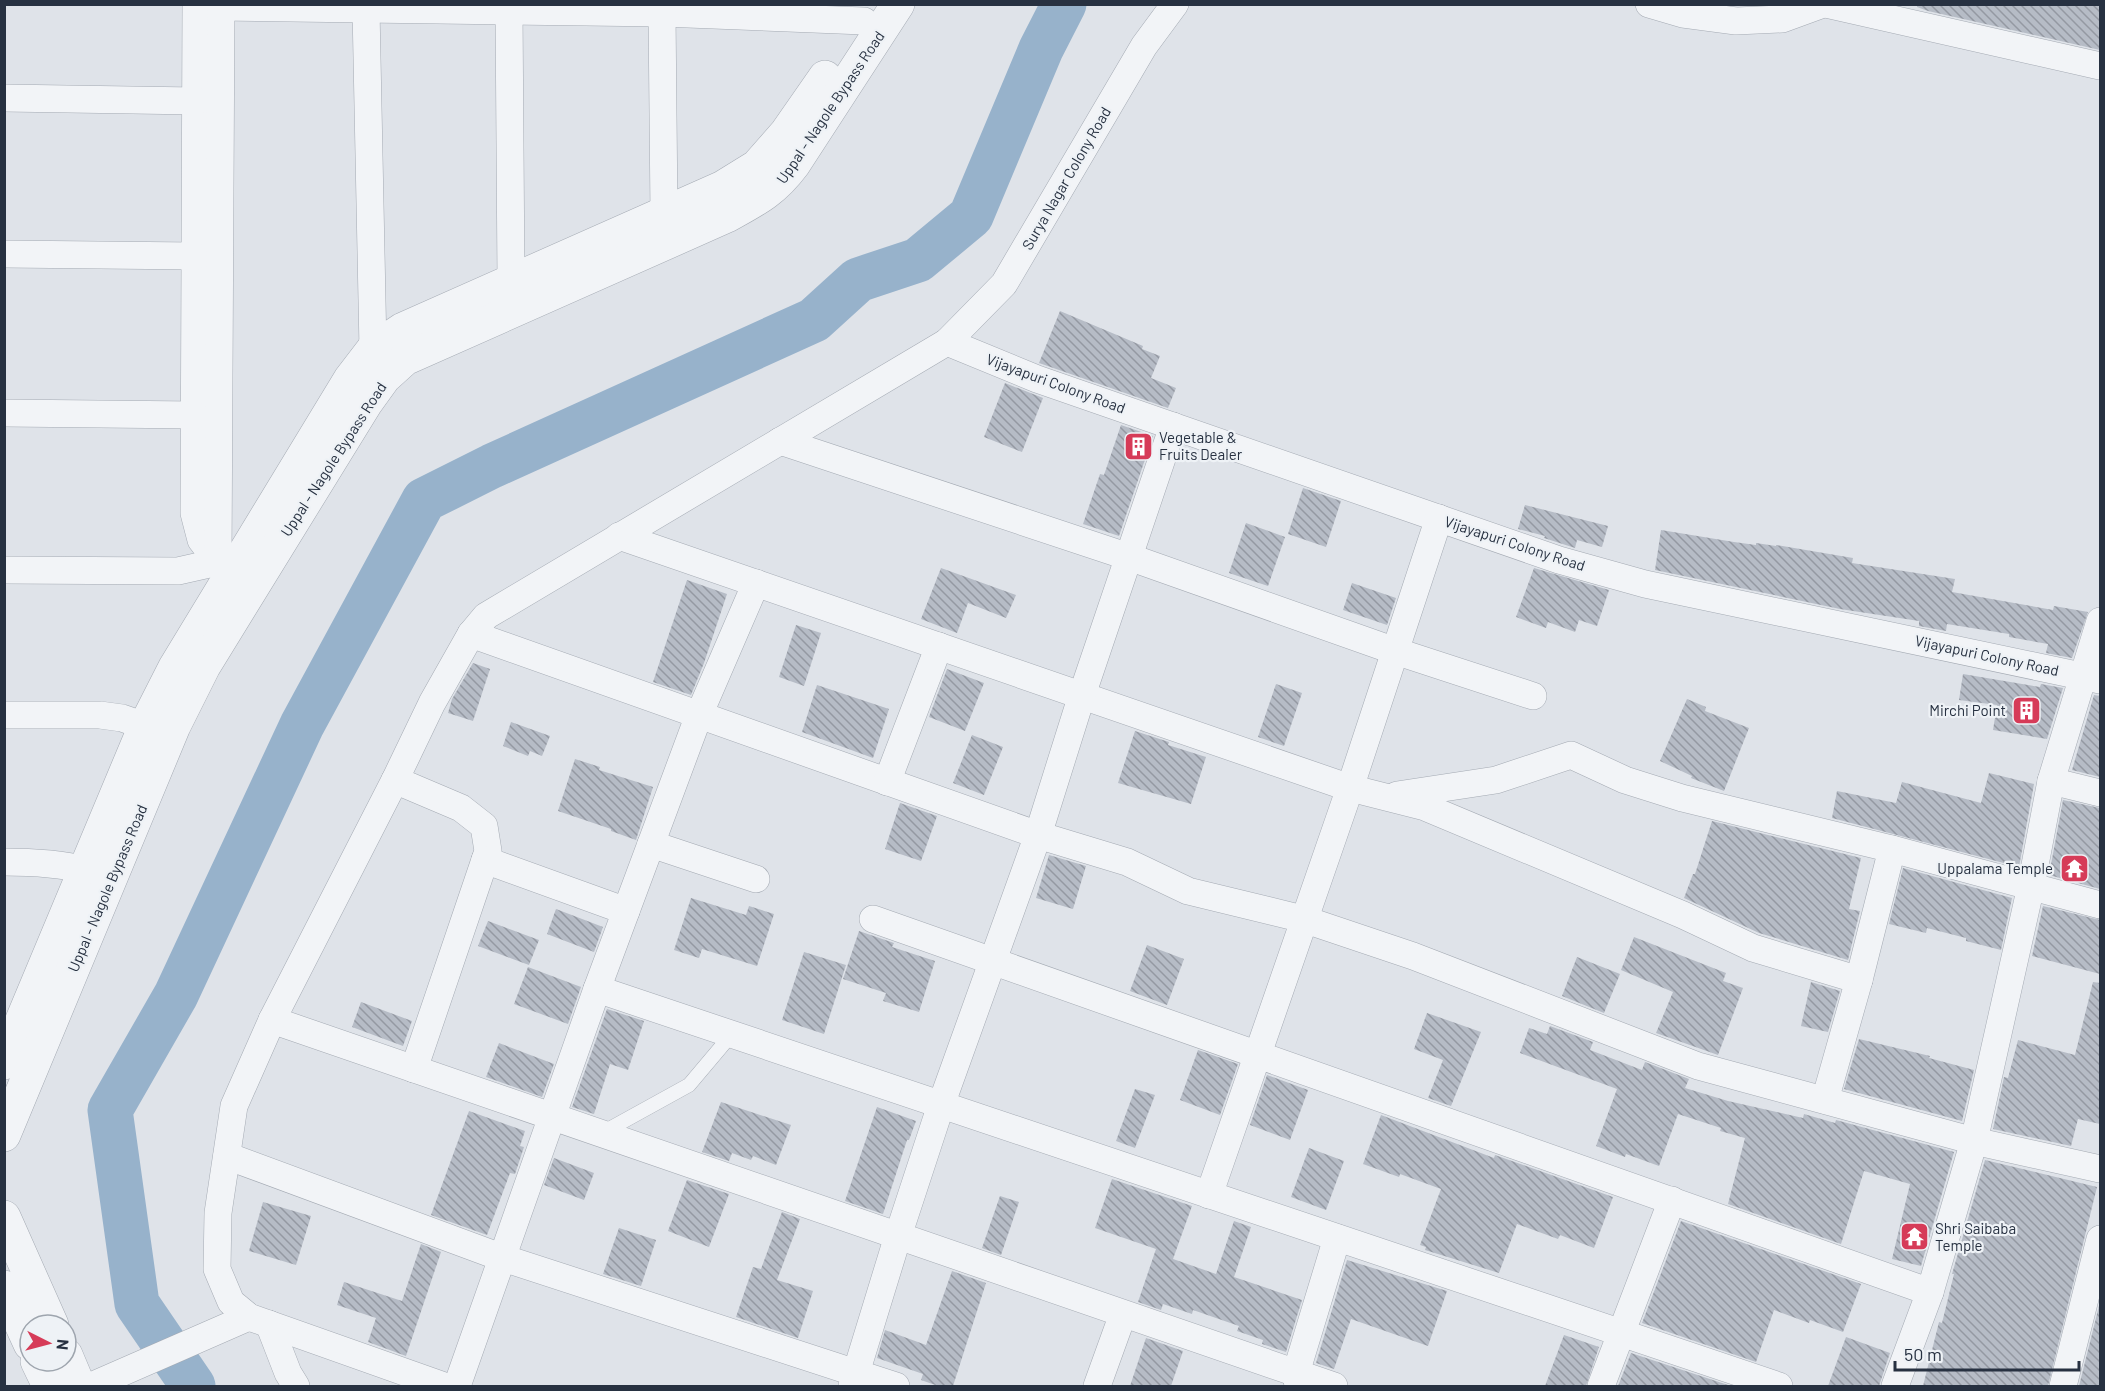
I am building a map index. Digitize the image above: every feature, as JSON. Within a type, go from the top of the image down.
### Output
[{"type":"street","name":"Uppal - Nagole Bypass Road","points":[[4,1135],[174,726],[204,666],[235,574],[384,378],[405,360],[727,216],[764,196],[781,182],[794,164],[898,4]]},
{"type":"street","name":"Surya Nagar Colony Road","points":[[259,1321],[231,1302],[217,1269],[218,1213],[234,1106],[272,1020],[432,703],[471,634],[486,616],[947,342],[1004,284],[1144,46],[1175,4]]},
{"type":"street","points":[[1649,4],[1683,14],[1736,21],[1782,19],[1825,4],[2100,66]]},
{"type":"street","points":[[213,5],[235,574]]},
{"type":"street","points":[[213,5],[662,13],[858,12]]},
{"type":"street","points":[[213,5],[196,101],[194,513],[201,540],[235,574]]},
{"type":"street","points":[[366,9],[373,349]]},
{"type":"street","points":[[509,10],[511,281]]},
{"type":"street","name":"Uppal - Nagole Bypass Road","points":[[4,1063],[145,726],[175,667],[235,574],[350,378],[373,349],[404,329],[723,187],[757,166],[786,134],[858,12]]},
{"type":"street","points":[[662,13],[664,214]]},
{"type":"street","points":[[4,98],[196,101]]},
{"type":"street","points":[[4,254],[195,256]]},
{"type":"street","name":"Vijayapuri Colony Road","points":[[947,342],[1037,379],[1559,560],[1645,584],[2092,678]]},
{"type":"street","points":[[4,413],[195,415]]},
{"type":"street","points":[[854,1380],[941,1105],[1038,835],[1082,695],[1173,426]]},
{"type":"street","points":[[780,441],[1129,557],[1395,651],[1533,696]]},
{"type":"street","points":[[1209,1195],[1350,788],[1439,518]]},
{"type":"street","points":[[619,536],[1350,788],[1425,807],[1683,915],[1753,948],[1859,980]]},
{"type":"street","points":[[4,570],[178,571],[235,574]]},
{"type":"street","points":[[457,1386],[554,1117],[597,989],[699,715],[756,584]]},
{"type":"street","points":[[1895,1386],[1930,1292],[1974,1141],[2031,886],[2051,781],[2092,678],[2100,621]]},
{"type":"street","points":[[471,634],[1038,835],[1126,862],[1188,891],[1303,919],[1413,956],[1698,1066],[1974,1141],[2100,1169]]},
{"type":"street","points":[[888,782],[939,646]]},
{"type":"street","points":[[4,715],[100,716],[122,718],[145,726]]},
{"type":"street","points":[[1386,797],[1496,780],[1571,755],[1625,780],[1682,798],[1892,849],[2100,904]]},
{"type":"street","points":[[395,780],[461,808],[484,826],[488,851],[414,1069]]},
{"type":"street","points":[[2051,781],[2100,793]]},
{"type":"street","points":[[651,844],[756,879]]},
{"type":"street","points":[[1825,1100],[1859,980],[1892,849]]},
{"type":"street","points":[[485,860],[626,911]]},
{"type":"street","points":[[4,862],[46,862],[86,870]]},
{"type":"street","points":[[873,919],[1930,1292]]},
{"type":"street","points":[[597,989],[1779,1386]]},
{"type":"street","points":[[272,1020],[1124,1314],[1297,1380],[1334,1386]]},
{"type":"street","points":[[226,1156],[503,1258],[854,1380],[897,1386]]},
{"type":"street","points":[[1601,1386],[1672,1200]]},
{"type":"street","points":[[4,1217],[47,1313]]},
{"type":"street","points":[[1297,1380],[1337,1238]]},
{"type":"street","points":[[2063,1386],[2100,1239]]},
{"type":"street","points":[[4,1287],[18,1318]]},
{"type":"street","points":[[1097,1386],[1124,1314]]},
{"type":"street","points":[[259,1321],[296,1386]]},
{"type":"street","points":[[91,1386],[222,1331],[259,1321],[444,1386]]},
{"type":"lane","points":[[601,1133],[689,1085],[732,1035]]},
{"type":"building","points":[[1917,4],[2100,4],[2100,50],[1928,11],[1917,7]]},
{"type":"building","points":[[1060,311],[1143,346],[1142,349],[1160,356],[1151,378],[1176,388],[1168,408],[1039,363]]},
{"type":"building","points":[[1005,383],[1043,398],[1022,452],[984,437]]},
{"type":"building","points":[[1121,425],[1153,436],[1119,536],[1083,524],[1100,474],[1104,475]]},
{"type":"building","points":[[1303,488],[1341,501],[1326,547],[1288,534]]},
{"type":"building","points":[[1525,505],[1608,526],[1602,547],[1577,540],[1575,548],[1544,538],[1545,536],[1518,529]]},
{"type":"building","points":[[1246,523],[1285,537],[1268,586],[1229,573]]},
{"type":"building","points":[[1661,530],[1853,558],[1852,563],[1955,579],[1952,592],[2053,610],[2054,606],[2088,612],[2072,658],[2046,653],[2048,644],[2009,637],[2009,634],[1947,624],[1946,631],[1919,626],[1919,621],[1840,609],[1655,570]]},
{"type":"building","points":[[941,568],[1016,595],[1006,618],[968,603],[957,633],[921,619]]},
{"type":"building","points":[[1534,568],[1609,590],[1597,626],[1579,620],[1575,632],[1548,622],[1546,628],[1516,617]]},
{"type":"building","points":[[687,580],[727,594],[691,695],[653,682]]},
{"type":"building","points":[[1352,583],[1396,598],[1387,625],[1343,610]]},
{"type":"building","points":[[796,625],[821,633],[804,686],[779,677]]},
{"type":"building","points":[[473,663],[490,669],[473,721],[448,713],[452,699]]},
{"type":"building","points":[[947,669],[984,683],[965,731],[929,717]]},
{"type":"building","name":"Mirchi Point","points":[[1963,674],[2040,687],[2041,684],[2063,688],[2047,739],[1993,730],[1997,705],[1959,700]]},
{"type":"building","points":[[1276,684],[1302,693],[1284,746],[1258,737]]},
{"type":"building","points":[[817,685],[889,709],[873,758],[802,732]]},
{"type":"building","points":[[2094,695],[2100,696],[2100,777],[2072,770]]},
{"type":"building","points":[[1687,699],[1706,707],[1705,711],[1749,728],[1724,791],[1691,778],[1692,776],[1660,761]]},
{"type":"building","points":[[511,722],[550,736],[542,756],[530,751],[528,756],[503,746]]},
{"type":"building","points":[[1135,731],[1206,757],[1191,804],[1118,783]]},
{"type":"building","points":[[972,735],[1003,747],[984,795],[953,783]]},
{"type":"building","points":[[575,759],[600,767],[599,770],[653,787],[636,840],[558,811]]},
{"type":"building","points":[[1989,773],[2034,784],[2019,867],[1832,818],[1837,791],[1896,803],[1902,782],[1981,803]]},
{"type":"building","points":[[2063,800],[2100,808],[2100,889],[2049,875]]},
{"type":"building","points":[[900,803],[937,816],[921,861],[885,849]]},
{"type":"building","points":[[1712,821],[1861,858],[1849,909],[1860,911],[1848,960],[1759,933],[1684,898],[1693,874],[1695,874]]},
{"type":"building","points":[[1049,855],[1086,866],[1073,909],[1036,898]]},
{"type":"building","points":[[1903,868],[2012,898],[2001,950],[1927,928],[1926,933],[1889,924]]},
{"type":"building","points":[[691,898],[746,915],[749,906],[774,914],[757,966],[702,949],[699,958],[674,950]]},
{"type":"building","points":[[2043,906],[2100,920],[2100,974],[2032,956]]},
{"type":"building","points":[[556,909],[603,927],[594,952],[547,934]]},
{"type":"building","points":[[488,921],[539,940],[529,965],[478,946]]},
{"type":"building","points":[[859,931],[894,943],[892,947],[935,961],[919,1012],[883,1001],[886,993],[843,979]]},
{"type":"building","points":[[1634,937],[1726,973],[1723,981],[1743,988],[1718,1055],[1656,1033],[1673,992],[1621,970]]},
{"type":"building","points":[[1147,945],[1184,959],[1167,1005],[1130,991]]},
{"type":"building","points":[[804,952],[846,965],[824,1034],[782,1020]]},
{"type":"building","points":[[1577,957],[1620,974],[1604,1013],[1562,996]]},
{"type":"building","points":[[528,967],[581,987],[568,1024],[514,1004]]},
{"type":"building","points":[[1811,982],[1840,991],[1828,1032],[1801,1026]]},
{"type":"building","points":[[2093,982],[2100,983],[2100,1124],[2078,1119],[2071,1146],[1993,1129],[2004,1077],[2008,1078],[2018,1040],[2075,1055]]},
{"type":"building","points":[[361,1002],[412,1021],[403,1046],[352,1027]]},
{"type":"building","points":[[607,1009],[644,1021],[628,1070],[610,1064],[594,1114],[572,1107]]},
{"type":"building","points":[[1427,1013],[1481,1032],[1451,1106],[1428,1098],[1443,1060],[1414,1049]]},
{"type":"building","points":[[1550,1026],[1593,1042],[1590,1050],[1642,1070],[1645,1062],[1689,1079],[1685,1088],[1728,1101],[1803,1118],[1804,1114],[1835,1123],[1836,1120],[1954,1152],[1921,1266],[1892,1259],[1910,1184],[1864,1171],[1841,1244],[1728,1204],[1745,1138],[1720,1131],[1721,1128],[1678,1114],[1659,1166],[1596,1146],[1617,1089],[1520,1053],[1529,1028],[1547,1034]]},
{"type":"building","points":[[1859,1039],[1930,1056],[1929,1058],[1974,1070],[1962,1121],[1844,1089]]},
{"type":"building","points":[[499,1043],[554,1064],[542,1097],[486,1077]]},
{"type":"building","points":[[1198,1050],[1238,1064],[1220,1115],[1180,1100]]},
{"type":"building","points":[[1267,1075],[1308,1090],[1290,1140],[1250,1125]]},
{"type":"building","points":[[1135,1089],[1155,1095],[1135,1148],[1116,1141]]},
{"type":"building","points":[[721,1102],[791,1125],[776,1165],[753,1156],[751,1160],[732,1153],[729,1161],[702,1152]]},
{"type":"building","points":[[877,1107],[916,1121],[909,1140],[907,1140],[883,1214],[845,1201]]},
{"type":"building","points":[[469,1111],[525,1131],[520,1146],[524,1147],[515,1174],[510,1173],[487,1235],[431,1215]]},
{"type":"building","points":[[1381,1115],[1494,1158],[1495,1155],[1613,1197],[1594,1248],[1560,1235],[1558,1239],[1517,1224],[1499,1273],[1425,1250],[1426,1247],[1420,1245],[1441,1189],[1363,1164]]},
{"type":"building","points":[[1309,1148],[1344,1161],[1326,1210],[1291,1197]]},
{"type":"building","points":[[554,1158],[594,1173],[584,1200],[544,1185]]},
{"type":"building","points":[[1985,1160],[2097,1187],[2048,1386],[1923,1386]]},
{"type":"building","points":[[1112,1179],[1192,1206],[1173,1259],[1216,1274],[1234,1221],[1251,1227],[1234,1277],[1302,1300],[1286,1352],[1262,1344],[1263,1340],[1237,1331],[1239,1326],[1193,1310],[1192,1314],[1163,1304],[1161,1310],[1138,1302],[1156,1249],[1095,1228]]},
{"type":"building","points":[[687,1180],[729,1194],[709,1247],[668,1231]]},
{"type":"building","points":[[1000,1196],[1019,1202],[1001,1255],[982,1248]]},
{"type":"building","points":[[263,1202],[311,1216],[296,1265],[249,1251]]},
{"type":"building","points":[[782,1212],[800,1219],[777,1280],[813,1291],[798,1338],[736,1317],[753,1267],[761,1269]]},
{"type":"building","points":[[1681,1221],[1861,1284],[1843,1332],[1774,1310],[1756,1362],[1642,1323]]},
{"type":"building","points":[[619,1228],[656,1240],[641,1286],[603,1274]]},
{"type":"building","points":[[421,1244],[441,1252],[406,1356],[368,1342],[376,1318],[337,1305],[344,1282],[402,1301]]},
{"type":"building","points":[[1347,1260],[1447,1291],[1428,1346],[1351,1319],[1334,1369],[1316,1363]]},
{"type":"building","points":[[952,1271],[986,1283],[953,1386],[938,1386],[921,1380],[923,1374],[877,1358],[885,1330],[926,1345]]},
{"type":"building","points":[[2100,1302],[2100,1386],[2079,1386]]},
{"type":"building","points":[[1564,1335],[1599,1347],[1586,1386],[1545,1386]]},
{"type":"building","points":[[1846,1337],[1890,1353],[1879,1386],[1828,1386]]},
{"type":"building","points":[[1146,1338],[1183,1351],[1171,1386],[1130,1386]]},
{"type":"building","points":[[1631,1353],[1731,1386],[1618,1386]]},
{"type":"waterway","points":[[193,1386],[137,1304],[110,1110],[176,995],[302,725],[424,500],[492,466],[814,320],[858,280],[918,260],[971,216],[1041,49],[1064,4]]},
{"type":"place","name":"Vegetable & Fruits Dealer","points":[[1138,446]]},
{"type":"place","name":"Mirchi Point","points":[[2027,710]]},
{"type":"place","name":"Uppalama Temple","points":[[2074,868]]},
{"type":"place","name":"Shri Saibaba Temple","points":[[1914,1237]]}]
